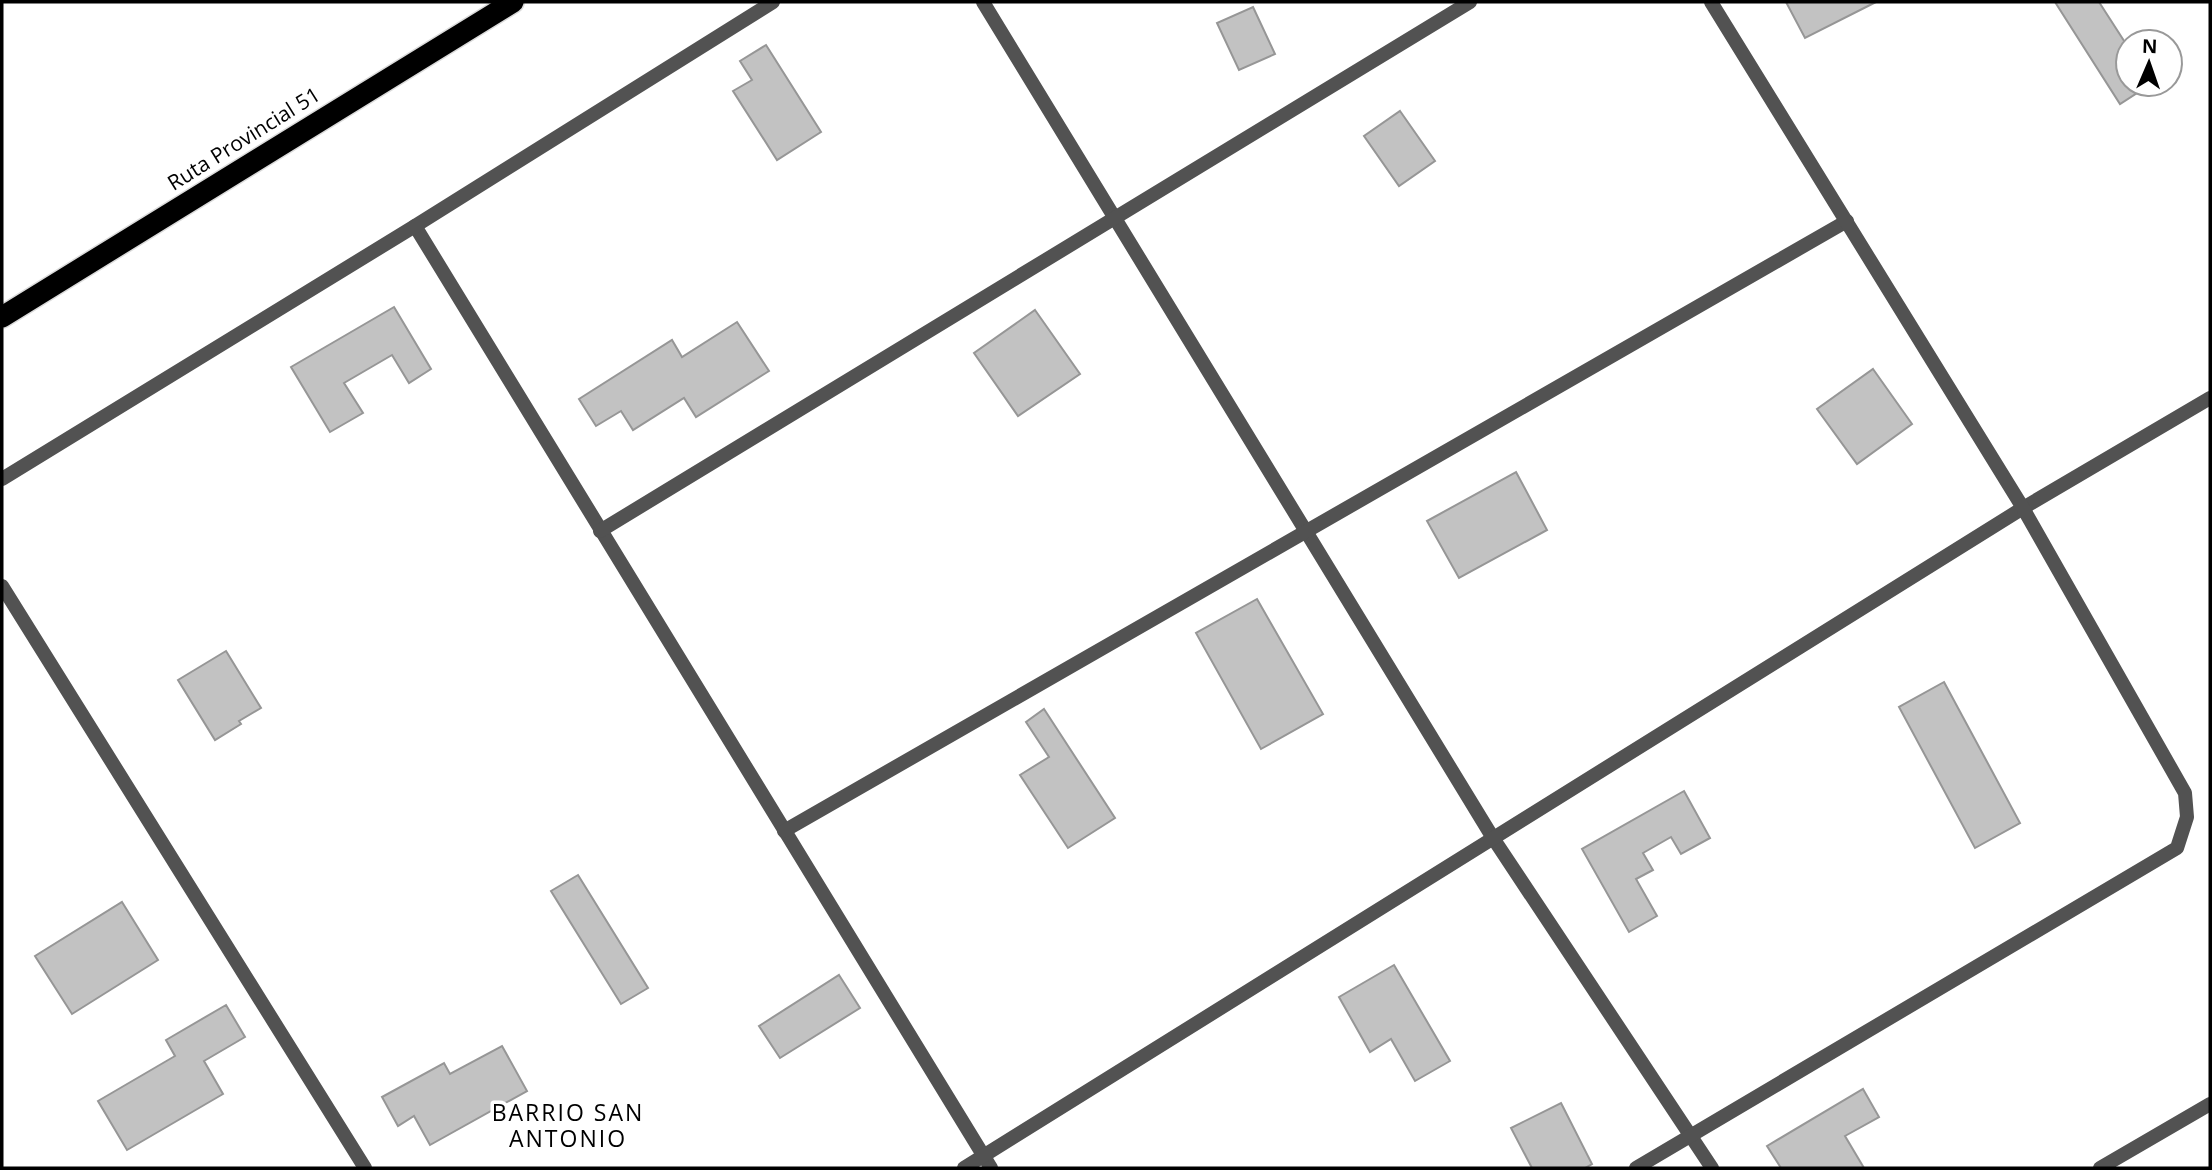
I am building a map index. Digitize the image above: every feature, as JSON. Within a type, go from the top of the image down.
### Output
[{"type":"highway","name":"Ruta Provincial 51","points":[[2,317],[513,2]]},
{"type":"street","points":[[2,478],[415,226],[773,2]]},
{"type":"street","points":[[984,2],[1493,838],[1712,1168]]},
{"type":"street","points":[[600,531],[1470,2]]},
{"type":"street","points":[[1636,1168],[2177,848],[2187,817],[2185,793],[2023,508],[1711,2]]},
{"type":"street","points":[[784,831],[1847,221]]},
{"type":"street","points":[[415,226],[987,1162]]},
{"type":"street","points":[[964,1168],[987,1162],[1493,838],[2023,508],[2210,398]]},
{"type":"street","points":[[2,586],[365,1168]]},
{"type":"street","points":[[2100,1168],[2210,1104]]},
{"type":"building","points":[[1786,2],[1876,2],[1805,38]]},
{"type":"building","points":[[2055,2],[2099,2],[2116,28],[2114,95]]},
{"type":"building","points":[[1253,7],[1275,54],[1239,70],[1217,23]]},
{"type":"building","points":[[766,45],[821,132],[777,160],[733,91],[752,80],[740,61]]},
{"type":"building","points":[[2116,98],[2129,98],[2120,104]]},
{"type":"building","points":[[1400,111],[1435,161],[1399,186],[1364,136]]},
{"type":"building","points":[[394,307],[431,369],[409,383],[392,355],[344,383],[363,413],[330,432],[291,367]]},
{"type":"building","points":[[1035,310],[1080,374],[1018,416],[974,353]]},
{"type":"building","points":[[737,322],[769,371],[696,417],[684,398],[633,430],[621,411],[596,426],[579,399],[672,340],[682,357]]},
{"type":"building","points":[[1873,369],[1912,424],[1857,464],[1817,409]]},
{"type":"building","points":[[1516,472],[1547,530],[1459,578],[1427,521]]},
{"type":"building","points":[[1257,599],[1323,714],[1261,749],[1196,633]]},
{"type":"building","points":[[226,651],[261,708],[215,740],[178,680]]},
{"type":"building","points":[[1944,682],[2020,823],[1975,848],[1899,707]]},
{"type":"building","points":[[1044,709],[1115,818],[1068,848],[1020,775],[1049,757],[1026,722]]},
{"type":"building","points":[[1684,791],[1710,838],[1681,854],[1671,837],[1643,853],[1653,870],[1636,879],[1657,916],[1629,932],[1582,849]]},
{"type":"building","points":[[578,875],[648,988],[621,1004],[551,891]]},
{"type":"building","points":[[122,902],[158,960],[72,1014],[35,956]]},
{"type":"building","points":[[1394,965],[1450,1061],[1415,1081],[1391,1039],[1370,1052],[1339,997]]},
{"type":"building","points":[[839,975],[860,1008],[780,1058],[759,1026]]},
{"type":"building","points":[[226,1005],[245,1037],[204,1061],[223,1094],[127,1150],[98,1101],[175,1056],[166,1040]]},
{"type":"building","points":[[502,1046],[527,1091],[430,1145],[414,1116],[398,1126],[382,1097],[444,1063],[450,1074]]},
{"type":"building","points":[[1863,1089],[1879,1117],[1845,1136],[1864,1168],[1781,1168],[1767,1146]]},
{"type":"building","points":[[1561,1103],[1592,1164],[1585,1168],[1532,1168],[1511,1128]]},
{"type":"district","name":"BARRIO SAN ANTONIO","points":[[568,1126]]}]
